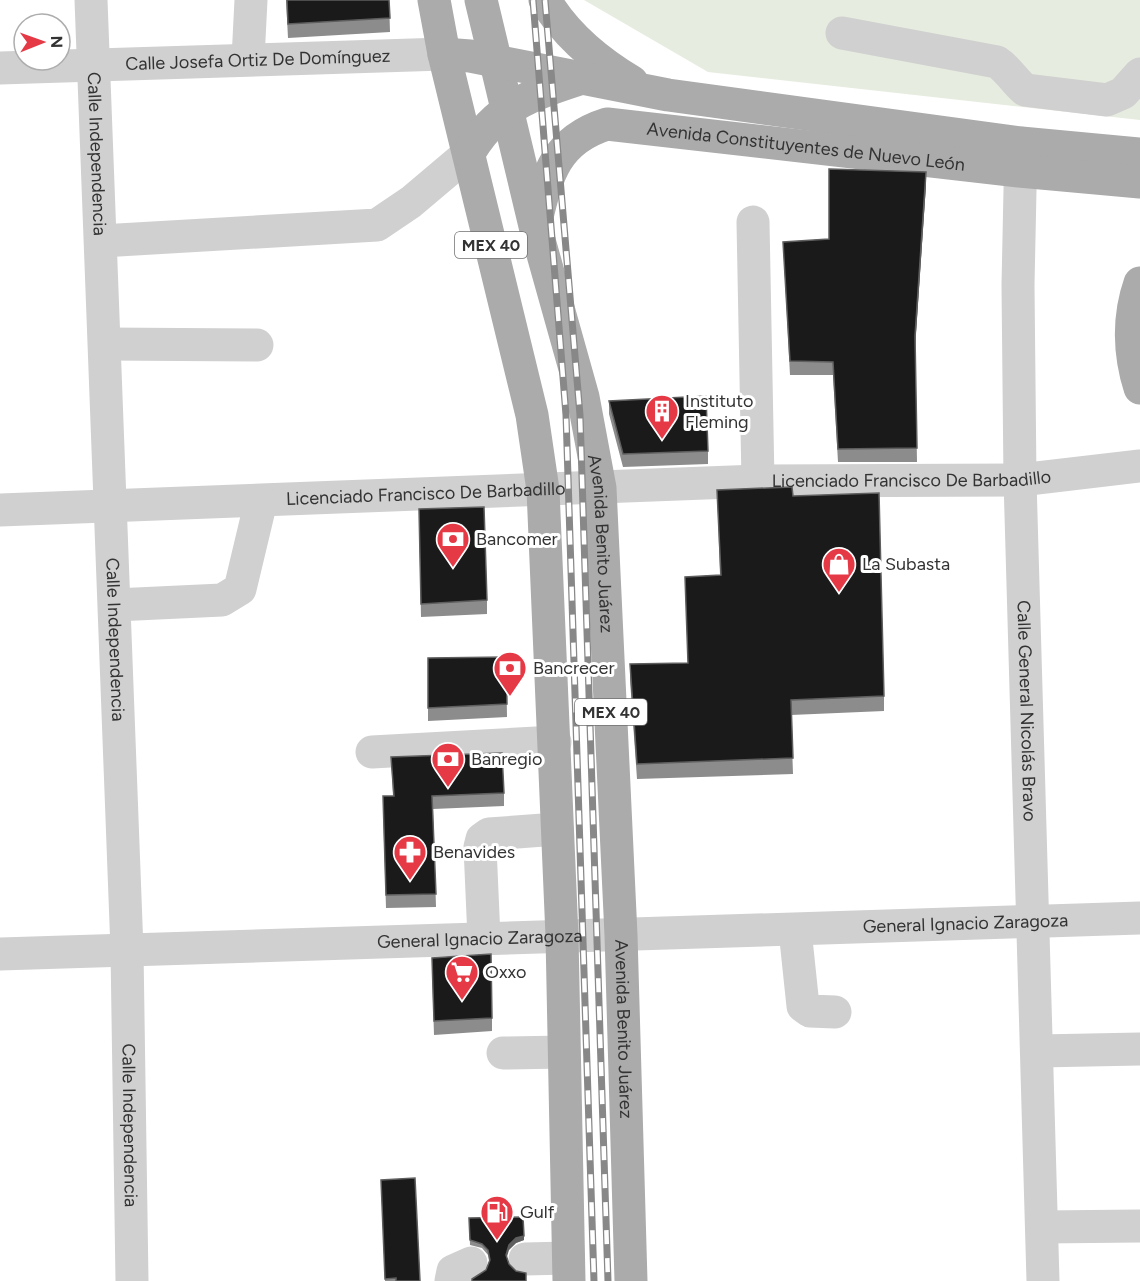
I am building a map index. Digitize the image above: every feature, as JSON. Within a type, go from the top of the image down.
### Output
[{"type":"main road","name":"MEX 40","points":[[434,0],[444,54],[532,415],[543,490],[562,936],[569,1269]]},
{"type":"main road","name":"Avenida Benito Juárez","points":[[482,0],[535,226],[583,397],[600,488],[621,935],[631,1281]]},
{"type":"main road","points":[[545,0],[561,24],[593,57],[643,88],[668,95]]},
{"type":"main road","name":"Avenida Constituyentes de Nuevo León","points":[[444,54],[495,61],[580,79],[1020,157],[1140,182]]},
{"type":"main road","points":[[469,153],[485,129],[509,108],[539,92],[580,79]]},
{"type":"main road","name":"Avenida Constituyentes de Nuevo León","points":[[535,226],[548,179],[563,152],[575,138],[607,124],[1020,157],[1140,154]]},
{"type":"main road","points":[[1140,283],[1131,327],[1134,366],[1140,388]]},
{"type":"street","name":"Calle Independencia","points":[[91,0],[112,506],[127,950],[132,1281]]},
{"type":"street","points":[[248,59],[251,0]]},
{"type":"street","points":[[842,33],[998,62],[1008,69],[1016,83],[1025,90],[1107,100],[1123,93],[1140,74]]},
{"type":"street","name":"Calle Josefa Ortiz De Domínguez","points":[[0,68],[444,54]]},
{"type":"street","points":[[101,241],[377,225],[411,202],[469,153]]},
{"type":"street","name":"Calle General Nicolás Bravo","points":[[1020,157],[1017,285],[1020,480],[1039,1051],[1043,1281]]},
{"type":"street","points":[[753,222],[758,481]]},
{"type":"street","points":[[105,344],[257,345]]},
{"type":"street","name":"Licenciado Francisco De Barbadillo","points":[[0,510],[758,481],[1020,480],[1140,466]]},
{"type":"street","points":[[115,605],[222,600],[240,589],[261,501]]},
{"type":"street","points":[[372,752],[555,742]]},
{"type":"street","points":[[484,939],[480,847],[482,839],[489,834],[557,829]]},
{"type":"street","name":"General Ignacio Zaragoza","points":[[0,954],[1140,918]]},
{"type":"street","points":[[795,930],[802,1006],[810,1011],[835,1012]]},
{"type":"street","points":[[1039,1051],[1140,1049]]},
{"type":"street","points":[[503,1053],[564,1052]]},
{"type":"street","points":[[1042,1227],[1140,1226]]},
{"type":"street","points":[[525,1259],[569,1269]]},
{"type":"shaded area","points":[[584,0],[1140,0],[1140,120],[708,72]]},
{"type":"building","points":[[287,0],[389,0],[390,18],[288,24]]},
{"type":"building","points":[[829,169],[926,172],[915,336],[917,448],[838,449],[833,362],[790,361],[783,242],[829,239]]},
{"type":"building","name":"Instituto Fleming","points":[[706,396],[708,451],[623,454],[609,401]]},
{"type":"building","points":[[792,487],[793,496],[879,493],[884,696],[791,700],[793,758],[637,764],[630,664],[688,663],[685,577],[721,575],[717,490]]},
{"type":"building","name":"Bancomer","points":[[484,507],[487,600],[421,604],[419,509]]},
{"type":"building","points":[[506,657],[507,704],[428,708],[428,658]]},
{"type":"building","points":[[502,753],[504,793],[432,796],[436,894],[386,895],[383,796],[394,796],[391,757]]},
{"type":"building","name":"Oxxo","points":[[491,954],[492,1018],[434,1021],[432,958]]},
{"type":"building","points":[[415,1178],[420,1281],[385,1279],[381,1180]]},
{"type":"building","name":"Gulf","points":[[523,1217],[524,1236],[516,1238],[509,1245],[506,1255],[509,1264],[516,1271],[526,1273],[526,1281],[472,1281],[486,1270],[490,1260],[488,1250],[482,1244],[470,1240],[469,1218]]},
{"type":"railway","points":[[533,0],[566,415],[594,1281]]},
{"type":"railway","points":[[545,0],[580,415],[608,1281]]},
{"type":"place","name":"Instituto Fleming","points":[[662,440]]},
{"type":"place","name":"Bancomer","points":[[453,568]]},
{"type":"place","name":"La Subasta","points":[[839,593]]},
{"type":"place","name":"Bancrecer","points":[[510,697]]},
{"type":"place","name":"Banregio","points":[[448,788]]},
{"type":"place","name":"Benavides","points":[[410,881]]},
{"type":"place","name":"Oxxo","points":[[462,1001]]},
{"type":"place","name":"Gulf","points":[[497,1241]]}]
